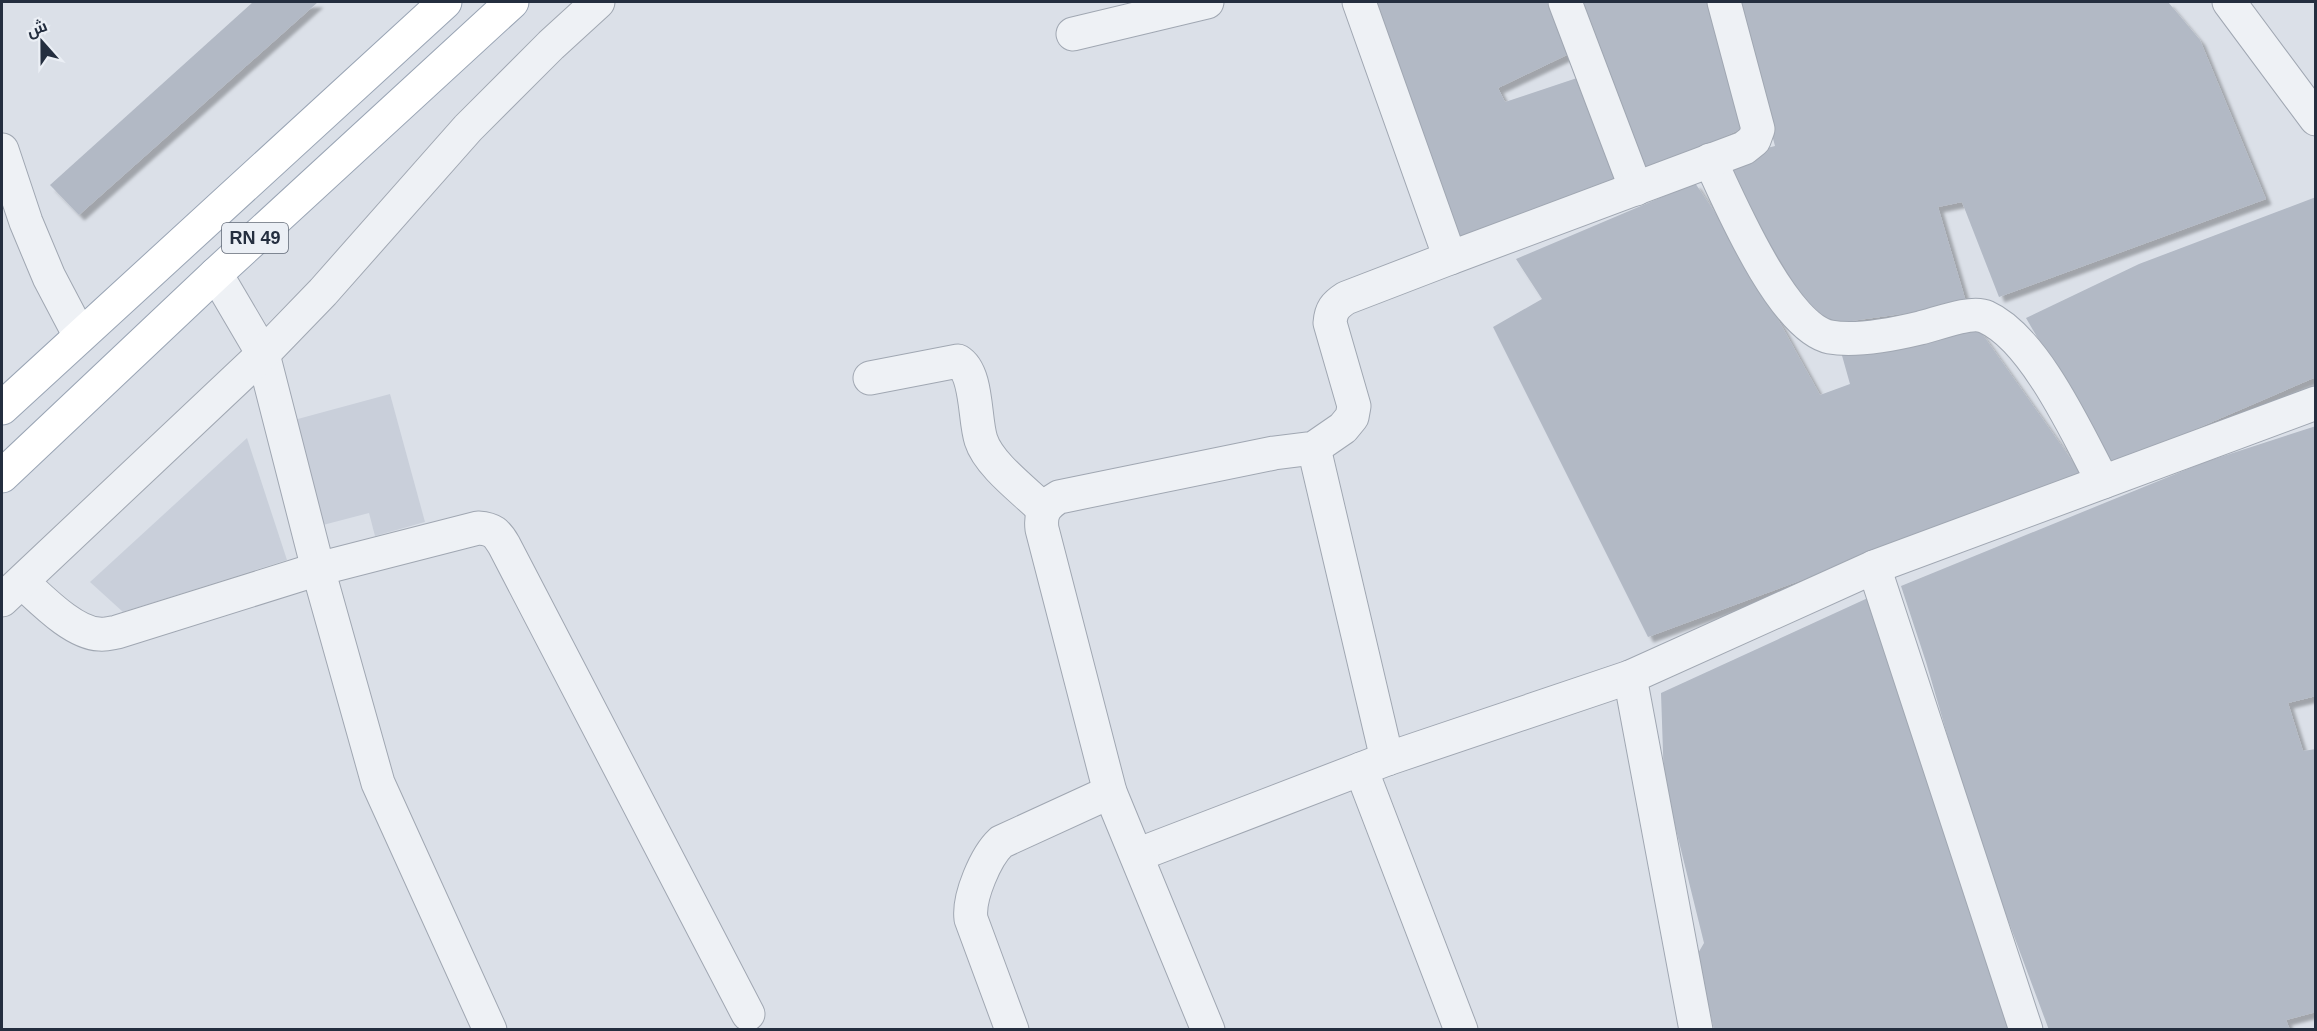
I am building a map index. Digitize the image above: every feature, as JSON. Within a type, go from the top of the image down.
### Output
[{"type":"main road","name":"RN 49","points":[[2,408],[445,2]]},
{"type":"main road","name":"RN 49","points":[[2,476],[216,274],[512,2]]},
{"type":"street","points":[[598,2],[468,128],[323,291],[263,354],[12,591],[87,633],[99,635],[117,632],[318,569],[478,528],[491,529],[497,534],[748,1014]]},
{"type":"street","points":[[1073,34],[1207,2]]},
{"type":"street","points":[[1359,2],[1450,258]]},
{"type":"street","points":[[1565,2],[1636,189]]},
{"type":"street","points":[[1208,1029],[1110,792],[1042,529],[1041,517],[1044,510],[1050,502],[1059,497],[1274,453],[1314,448],[1342,428],[1352,417],[1354,406],[1330,323],[1331,311],[1336,304],[1346,298],[1450,258],[1744,148],[1754,140],[1758,129],[1724,2]]},
{"type":"street","points":[[2229,2],[2316,120]]},
{"type":"street","points":[[1710,160],[1741,230],[1764,270],[1810,327],[1829,337],[1846,338],[1918,329],[1970,315],[1982,315],[1989,318],[2024,349],[2041,372],[2059,400],[2103,482]]},
{"type":"street","points":[[4,166],[49,277],[80,336]]},
{"type":"street","points":[[216,274],[263,354],[318,569],[378,783],[489,1029]]},
{"type":"street","points":[[870,378],[958,361],[964,365],[969,375],[981,440],[988,454],[1044,510]]},
{"type":"street","points":[[1137,855],[1374,764],[1630,676],[1874,567],[2316,403]]},
{"type":"street","points":[[1314,448],[1374,764],[1461,1029]]},
{"type":"street","points":[[1874,567],[2026,1029]]},
{"type":"street","points":[[1630,676],[1696,1029]]},
{"type":"street","points":[[1012,1029],[971,919],[972,900],[987,862],[993,850],[1002,842],[1110,792]]},
{"type":"shaded area","points":[[390,394],[425,522],[375,536],[369,513],[323,525],[294,420]]},
{"type":"shaded area","points":[[247,438],[287,560],[123,612],[90,582]]},
{"type":"building","points":[[253,2],[318,2],[79,215],[50,185]]},
{"type":"building","points":[[1372,2],[1547,2],[1571,53],[1498,88],[1505,102],[1577,78],[1619,182],[1457,247]]},
{"type":"building","points":[[1581,2],[1708,2],[1743,128],[1644,174]]},
{"type":"building","points":[[1737,2],[2168,2],[2200,40],[2266,199],[1999,297],[1962,202],[1938,207],[1967,305],[1822,325],[1752,235],[1727,158],[1775,146]]},
{"type":"building","points":[[1695,183],[1735,242],[1820,395],[1850,384],[1841,352],[1973,321],[2081,473],[1902,543],[1648,637],[1493,327],[1542,299],[1516,259]]},
{"type":"building","points":[[2316,197],[2316,377],[2112,465],[2026,318],[2139,264]]},
{"type":"building","points":[[2316,426],[2316,696],[2288,703],[2303,751],[2316,749],[2316,1012],[2286,1020],[2290,1030],[2049,1030],[1976,834],[1926,662],[1901,586],[2205,462]]},
{"type":"building","points":[[1870,597],[2009,1030],[1714,1030],[1697,955],[1704,943],[1664,781],[1661,693]]}]
